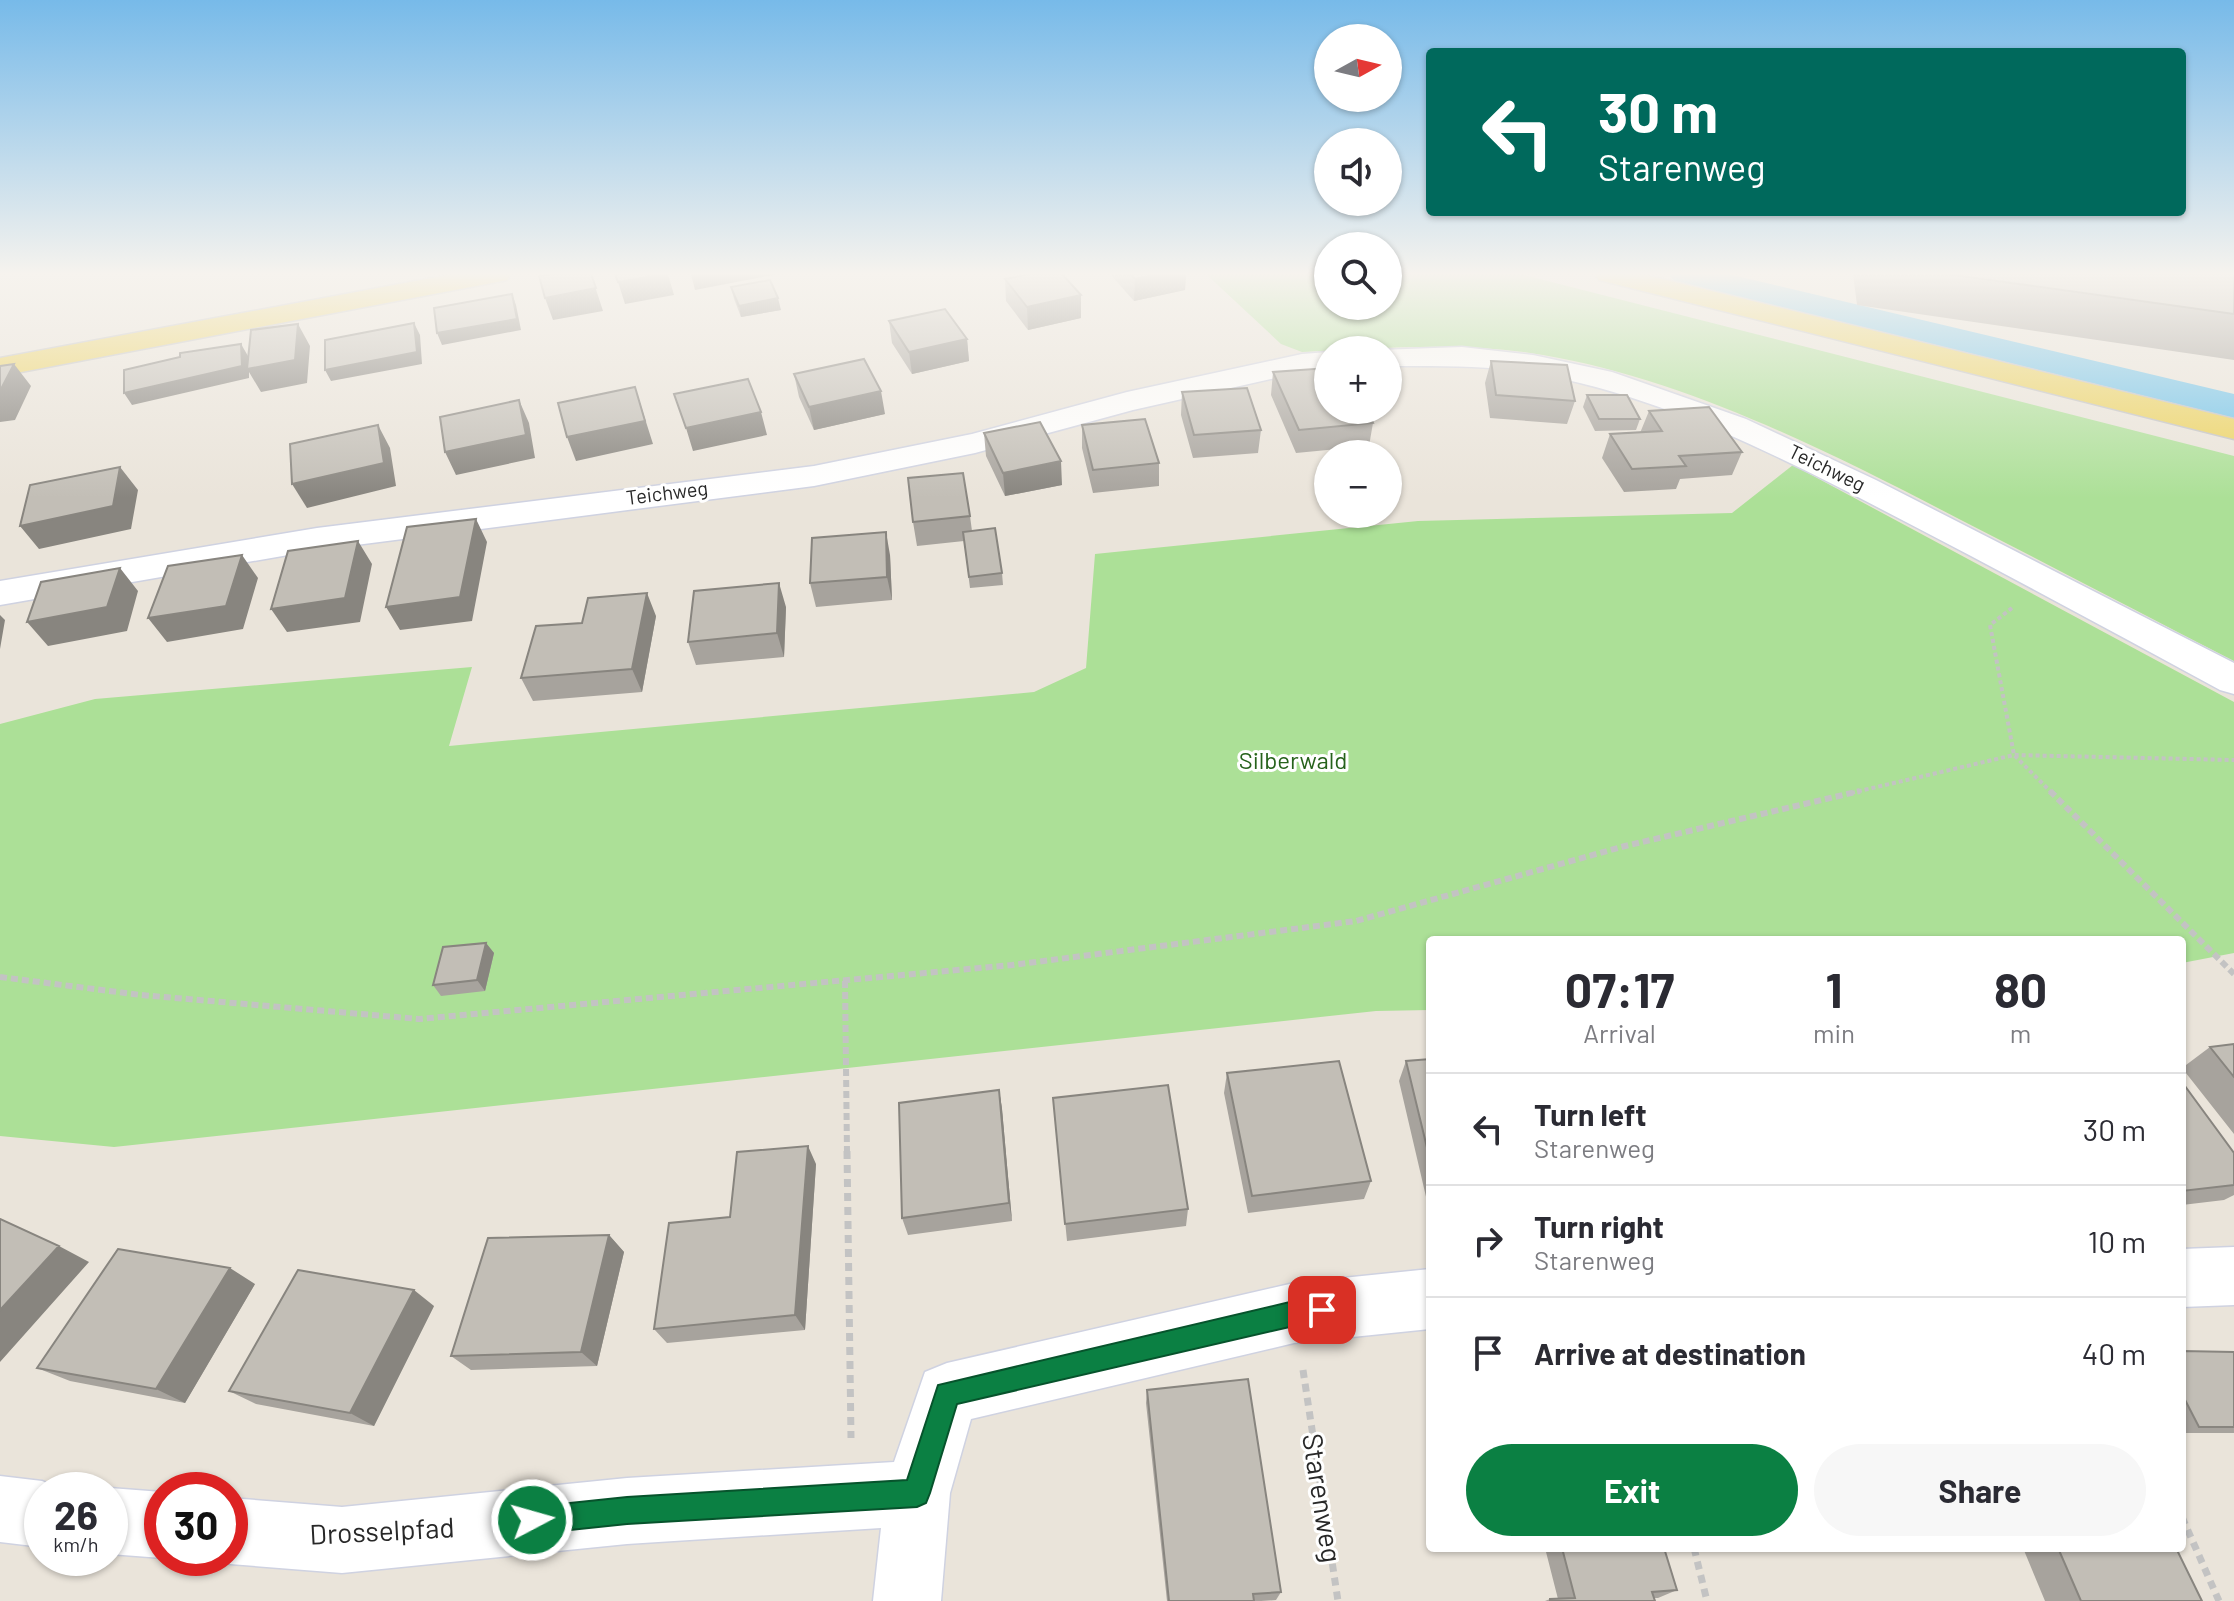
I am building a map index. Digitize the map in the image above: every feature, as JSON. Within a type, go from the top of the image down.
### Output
[{"type":"main road","points":[[0,367],[90,349]]},
{"type":"main road","points":[[1910,349],[2234,429]]},
{"type":"street","name":"Teichweg","points":[[1402,356],[1446,353],[1540,363],[1637,388],[1759,436],[2047,580],[2234,680]]},
{"type":"street","name":"Teichweg","points":[[0,593],[317,539],[814,476],[975,443],[1127,402],[1314,362]]},
{"type":"street","points":[[2186,1278],[2234,1276]]},
{"type":"street","points":[[907,1601],[917,1493],[947,1394],[1294,1313],[1426,1299]]},
{"type":"street","name":"Drosselpfad","points":[[248,1532],[342,1540],[627,1511],[917,1493]]},
{"type":"street","points":[[0,1509],[24,1512]]},
{"type":"path","points":[[2047,580],[1990,625],[2014,755],[2234,974]]},
{"type":"path","points":[[0,977],[141,995],[419,1019],[1012,965],[1356,921],[1625,846],[2014,755],[2234,760]]},
{"type":"path","points":[[845,981],[852,1499]]},
{"type":"path","name":"Starenweg","points":[[1307,1394],[1338,1601]]},
{"type":"path","points":[[2186,1526],[2219,1601]]},
{"type":"path","points":[[1695,1552],[1707,1601]]},
{"type":"green space","points":[[1293,349],[1314,349],[1314,352],[1302,352]]},
{"type":"green space","points":[[1490,349],[1813,349],[2234,456],[2234,661],[1809,444],[1650,381],[1543,355]]},
{"type":"green space","name":"Silberwald","points":[[1793,465],[2234,702],[2234,953],[2186,962],[2186,936],[1426,936],[1426,1010],[1376,1011],[114,1147],[0,1136],[0,724],[95,699],[472,667],[449,746],[1034,692],[1086,668],[1095,554],[1349,528],[1402,528],[1402,523],[1732,513]]},
{"type":"building","points":[[241,349],[242,366],[124,393],[124,370],[180,357],[180,353]]},
{"type":"building","points":[[249,349],[296,349],[295,360],[247,369]]},
{"type":"building","points":[[325,349],[417,349],[417,352],[325,370]]},
{"type":"building","points":[[864,359],[881,391],[809,407],[794,374]]},
{"type":"building","points":[[1491,361],[1567,365],[1575,401],[1496,395]]},
{"type":"building","points":[[14,364],[0,391],[0,366]]},
{"type":"building","points":[[1314,369],[1314,424],[1362,424],[1299,430],[1273,372]]},
{"type":"building","points":[[748,379],[761,412],[686,428],[674,394]]},
{"type":"building","points":[[635,387],[645,421],[567,437],[558,403]]},
{"type":"building","points":[[1247,388],[1261,430],[1194,435],[1182,392]]},
{"type":"building","points":[[1587,395],[1627,395],[1640,419],[1599,419]]},
{"type":"building","points":[[519,400],[526,435],[445,452],[440,417]]},
{"type":"building","points":[[1709,407],[1742,452],[1679,456],[1686,466],[1632,469],[1610,434],[1662,431],[1649,411]]},
{"type":"building","points":[[1145,419],[1159,463],[1093,470],[1082,425]]},
{"type":"building","points":[[1040,422],[1061,461],[1003,473],[984,433]]},
{"type":"building","points":[[378,425],[384,463],[292,484],[290,444]]},
{"type":"building","points":[[120,467],[113,506],[20,526],[30,485]]},
{"type":"building","points":[[963,473],[970,516],[913,522],[908,478]]},
{"type":"building","points":[[476,519],[460,597],[386,607],[407,527]]},
{"type":"building","points":[[995,528],[1002,573],[969,577],[963,532]]},
{"type":"building","points":[[886,532],[887,577],[810,583],[812,538]]},
{"type":"building","points":[[358,541],[345,598],[271,609],[288,551]]},
{"type":"building","points":[[242,555],[226,606],[148,618],[168,566]]},
{"type":"building","points":[[120,568],[107,607],[27,622],[41,582]]},
{"type":"building","points":[[779,583],[777,633],[688,642],[694,591]]},
{"type":"building","points":[[647,593],[632,669],[521,678],[536,626],[582,623],[588,598]]},
{"type":"building","points":[[486,943],[477,980],[433,985],[443,947]]},
{"type":"building","points":[[2234,1044],[2234,1077],[2210,1047]]},
{"type":"building","points":[[1426,1059],[1426,1144],[1406,1061]]},
{"type":"building","points":[[1339,1061],[1371,1181],[1252,1196],[1227,1073]]},
{"type":"building","points":[[1168,1085],[1188,1209],[1065,1224],[1053,1098]]},
{"type":"building","points":[[2186,1087],[2234,1153],[2234,1185],[2186,1191]]},
{"type":"building","points":[[999,1090],[1009,1203],[902,1218],[899,1103]]},
{"type":"building","points":[[808,1146],[795,1315],[654,1329],[669,1223],[730,1217],[737,1152]]},
{"type":"building","points":[[0,1219],[59,1246],[0,1310]]},
{"type":"building","points":[[609,1235],[581,1352],[451,1356],[488,1238]]},
{"type":"building","points":[[118,1249],[230,1268],[156,1389],[37,1368]]},
{"type":"building","points":[[298,1270],[414,1290],[350,1413],[229,1391]]},
{"type":"building","points":[[2186,1351],[2234,1352],[2234,1427],[2199,1427],[2186,1402]]},
{"type":"building","points":[[1248,1379],[1281,1592],[1253,1594],[1254,1601],[1169,1601],[1147,1390]]},
{"type":"building","points":[[1563,1552],[1665,1552],[1677,1590],[1652,1592],[1655,1601],[1550,1601],[1575,1598]]},
{"type":"building","points":[[2060,1552],[2178,1552],[2202,1601],[2081,1601]]},
{"type":"waterway","points":[[1996,349],[2234,406]]},
{"type":"route","points":[[532,1520],[917,1493],[947,1394],[1294,1313],[1322,1310]]}]
